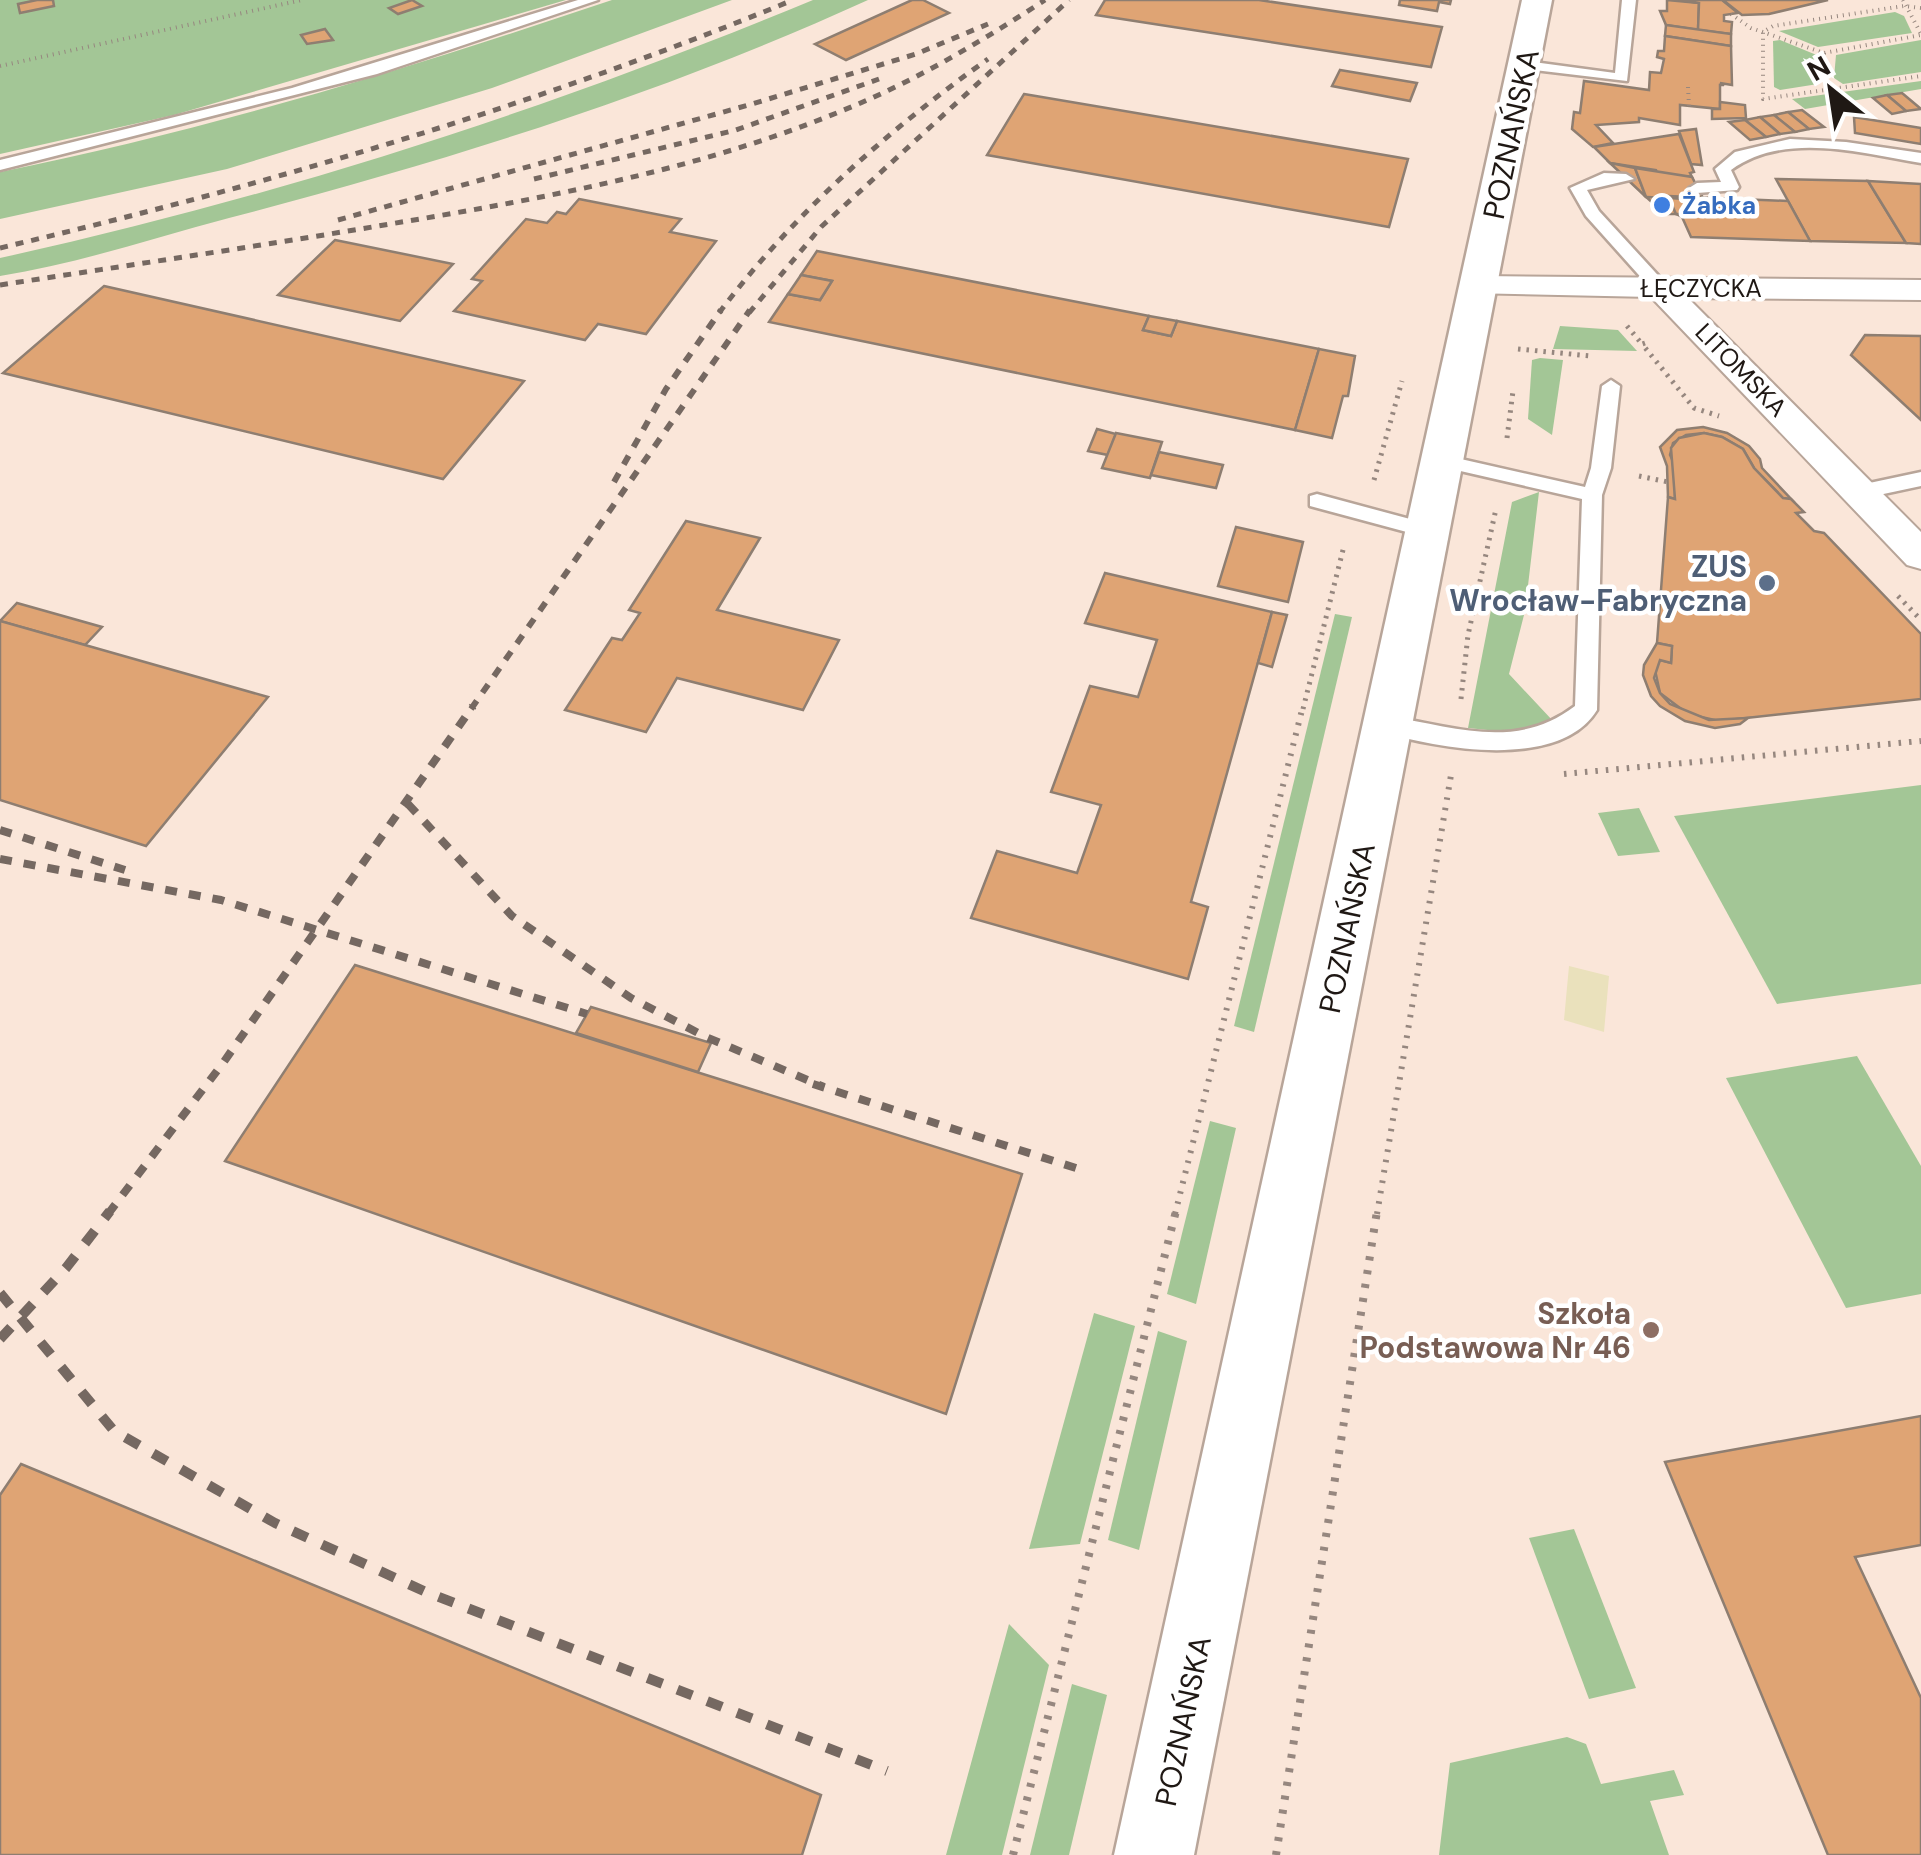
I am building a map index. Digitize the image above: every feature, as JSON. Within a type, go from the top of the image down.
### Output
[{"type":"street","name":"POZNAŃSKA","points":[[1154,1855],[1537,0]]},
{"type":"street","name":"ŁĘCZYCKA","points":[[1480,286],[1921,290]]},
{"type":"street","name":"LITOMSKA","points":[[1660,288],[1921,555]]},
{"type":"lane","points":[[0,164],[194,121],[364,75],[590,0]]},
{"type":"lane","points":[[1526,65],[1622,78],[1630,0]]},
{"type":"lane","points":[[1697,188],[1731,188],[1723,169],[1732,159],[1804,143],[1921,158]]},
{"type":"lane","name":"LITOMSKA","points":[[1626,179],[1590,182],[1578,188],[1592,213],[1660,288]]},
{"type":"lane","points":[[1388,726],[1521,744],[1544,740],[1569,727],[1586,710],[1592,495],[1600,468],[1611,386]]},
{"type":"lane","points":[[1444,461],[1592,495]]},
{"type":"lane","points":[[1860,492],[1921,480]]},
{"type":"lane","points":[[1317,501],[1429,530]]},
{"type":"path","points":[[0,66],[302,0]]},
{"type":"path","points":[[1731,14],[1763,32],[1824,53],[1921,35],[1904,3]]},
{"type":"path","points":[[1763,32],[1773,26],[1904,3],[1921,8]]},
{"type":"path","points":[[1763,32],[1763,99],[1831,87]]},
{"type":"path","points":[[1824,53],[1824,81],[1836,90],[1921,76]]},
{"type":"path","points":[[1688,87],[1688,102]]},
{"type":"path","points":[[1516,362],[1518,349]]},
{"type":"path","points":[[1506,450],[1514,379]]},
{"type":"path","points":[[1460,704],[1468,635],[1496,505]]},
{"type":"path","points":[[1013,1855],[1347,534]]},
{"type":"path","points":[[1554,776],[1921,742]]},
{"type":"path","points":[[1276,1855],[1339,1439],[1453,764]]},
{"type":"path","points":[[1450,781],[1465,781]]},
{"type":"green space","points":[[0,0],[566,0],[174,115],[0,154]]},
{"type":"green space","points":[[612,0],[732,0],[492,88],[227,169],[0,219],[0,172],[155,137],[309,96]]},
{"type":"green space","points":[[813,0],[868,0],[712,66],[473,149],[115,250],[0,276],[0,258],[207,207],[412,147],[614,78]]},
{"type":"green space","points":[[1895,12],[1904,16],[1912,33],[1818,47],[1779,31]]},
{"type":"green space","points":[[1780,40],[1819,56],[1818,84],[1780,90],[1774,87],[1773,41]]},
{"type":"green space","points":[[1921,40],[1921,72],[1843,84],[1834,78],[1836,55]]},
{"type":"green space","points":[[1921,81],[1921,89],[1805,109],[1792,99]]},
{"type":"green space","points":[[1560,326],[1618,330],[1637,351],[1553,349]]},
{"type":"green space","points":[[1532,360],[1563,360],[1552,435],[1528,419]]},
{"type":"green space","points":[[1539,492],[1525,611],[1509,674],[1553,721],[1526,734],[1468,728],[1512,502]]},
{"type":"green space","points":[[1335,614],[1352,617],[1254,1032],[1234,1026]]},
{"type":"green space","points":[[1921,785],[1921,984],[1777,1004],[1674,816]]},
{"type":"green space","points":[[1639,808],[1660,852],[1618,856],[1598,813]]},
{"type":"green space","points":[[1857,1056],[1921,1166],[1921,1294],[1846,1308],[1726,1078]]},
{"type":"green space","points":[[1210,1121],[1236,1128],[1196,1304],[1167,1294]]},
{"type":"green space","points":[[1094,1313],[1135,1326],[1080,1544],[1029,1549]]},
{"type":"green space","points":[[1158,1331],[1187,1341],[1139,1550],[1108,1540]]},
{"type":"green space","points":[[1574,1529],[1636,1688],[1589,1699],[1529,1538]]},
{"type":"green space","points":[[1009,1624],[1049,1665],[1002,1855],[946,1855]]},
{"type":"green space","points":[[1072,1684],[1107,1695],[1069,1855],[1030,1855]]},
{"type":"green space","points":[[1567,1737],[1586,1744],[1601,1784],[1674,1770],[1684,1795],[1650,1801],[1669,1855],[1439,1855],[1450,1763]]},
{"type":"sand","points":[[1569,966],[1609,976],[1604,1032],[1564,1020]]},
{"type":"building","points":[[53,0],[54,6],[20,13],[18,4]]},
{"type":"building","points":[[412,0],[422,6],[398,14],[389,8]]},
{"type":"building","points":[[912,0],[923,0],[949,13],[846,60],[815,44]]},
{"type":"building","points":[[1105,0],[1259,0],[1442,27],[1431,67],[1096,15]]},
{"type":"building","points":[[1400,0],[1451,0],[1450,4],[1439,2],[1437,11],[1399,5]]},
{"type":"building","points":[[1667,0],[1699,3],[1698,30],[1666,25],[1660,11],[1667,11]]},
{"type":"building","points":[[1679,0],[1722,0],[1738,13],[1724,15],[1724,21],[1732,22],[1731,34],[1698,30],[1699,3]]},
{"type":"building","points":[[1723,0],[1828,0],[1769,14],[1742,15]]},
{"type":"building","points":[[1666,25],[1731,34],[1731,46],[1665,36]]},
{"type":"building","points":[[325,29],[333,40],[307,44],[301,35]]},
{"type":"building","points":[[1665,36],[1731,46],[1732,85],[1720,83],[1724,85],[1720,85],[1720,109],[1680,105],[1680,125],[1639,118],[1639,122],[1596,125],[1613,143],[1593,147],[1572,129],[1574,112],[1580,113],[1584,81],[1649,90],[1650,72],[1661,73],[1664,59],[1657,57],[1658,51],[1664,51]]},
{"type":"building","points":[[1340,70],[1417,83],[1410,101],[1332,86]]},
{"type":"building","points":[[1902,93],[1921,109],[1906,111],[1887,95]]},
{"type":"building","points":[[1024,94],[1408,159],[1389,227],[987,155]]},
{"type":"building","points":[[1887,95],[1906,111],[1892,114],[1873,98]]},
{"type":"building","points":[[1720,102],[1745,105],[1746,118],[1712,119],[1712,109],[1720,109]]},
{"type":"building","points":[[1802,110],[1824,127],[1809,129],[1788,112]]},
{"type":"building","points":[[1788,112],[1809,129],[1795,132],[1774,115]]},
{"type":"building","points":[[1774,115],[1795,132],[1780,134],[1760,117]]},
{"type":"building","points":[[1760,117],[1780,134],[1766,137],[1745,120]]},
{"type":"building","points":[[1854,117],[1921,128],[1921,144],[1855,133]]},
{"type":"building","points":[[1745,120],[1766,137],[1750,140],[1729,122]]},
{"type":"building","points":[[1696,129],[1702,165],[1691,164],[1679,131]]},
{"type":"building","points":[[1679,134],[1694,172],[1690,173],[1692,177],[1610,163],[1594,147]]},
{"type":"building","points":[[1610,163],[1635,168],[1646,197]]},
{"type":"building","points":[[1635,168],[1692,177],[1703,198],[1646,197]]},
{"type":"building","points":[[1776,179],[1868,181],[1906,243],[1810,241]]},
{"type":"building","points":[[1868,181],[1921,184],[1921,244],[1906,243]]},
{"type":"building","points":[[1668,196],[1788,201],[1810,241],[1691,237],[1682,217],[1676,214],[1692,214],[1685,199]]},
{"type":"building","points":[[1646,197],[1669,198],[1676,214],[1665,214]]},
{"type":"building","points":[[1669,198],[1685,199],[1692,214],[1676,214]]},
{"type":"building","points":[[579,199],[681,219],[670,232],[716,241],[646,334],[598,324],[585,340],[454,311],[482,281],[472,279],[526,219],[547,223],[557,212],[566,214]]},
{"type":"building","points":[[335,240],[453,264],[400,321],[278,295]]},
{"type":"building","points":[[817,251],[1149,316],[1143,330],[1171,336],[1177,321],[1319,349],[1295,430],[769,322],[788,294],[820,300],[832,281],[801,275]]},
{"type":"building","points":[[801,275],[832,281],[820,300],[788,294]]},
{"type":"building","points":[[104,286],[524,381],[443,479],[3,373]]},
{"type":"building","points":[[1149,316],[1177,321],[1171,336],[1143,330]]},
{"type":"building","points":[[1865,335],[1921,336],[1921,420],[1851,355]]},
{"type":"building","points":[[1319,349],[1355,356],[1348,396],[1343,396],[1332,438],[1295,430]]},
{"type":"building","points":[[1703,427],[1727,433],[1749,446],[1762,468],[1792,500],[1783,498],[1754,468],[1743,449],[1722,437],[1704,433],[1686,435],[1673,443],[1670,455],[1675,466],[1675,499],[1668,497],[1667,466],[1660,447],[1677,430]]},
{"type":"building","points":[[1097,429],[1116,434],[1108,455],[1088,451]]},
{"type":"building","points":[[1116,433],[1162,442],[1150,478],[1102,468]]},
{"type":"building","name":"ZUS Wrocław-Fabryczna","points":[[1704,433],[1722,437],[1743,449],[1754,468],[1783,498],[1791,499],[1804,512],[1796,513],[1814,531],[1824,533],[1921,634],[1921,699],[1719,721],[1688,714],[1660,693],[1655,670],[1660,660],[1671,663],[1672,646],[1657,643],[1668,497],[1675,499],[1671,448],[1679,438]]},
{"type":"building","points":[[1159,452],[1223,465],[1216,488],[1151,475]]},
{"type":"building","points":[[686,521],[760,538],[717,610],[839,640],[803,710],[677,678],[646,732],[565,710],[612,638],[622,640],[640,613],[629,610]]},
{"type":"building","points":[[1236,527],[1303,542],[1288,602],[1218,586]]},
{"type":"building","points":[[1105,573],[1272,612],[1191,902],[1208,907],[1188,979],[971,918],[997,851],[1077,873],[1101,805],[1051,792],[1090,686],[1138,697],[1157,640],[1085,623]]},
{"type":"building","points":[[17,603],[102,627],[85,645],[0,621]]},
{"type":"building","points":[[1272,612],[1287,615],[1272,667],[1258,663]]},
{"type":"building","points":[[0,621],[268,697],[146,846],[0,800]]},
{"type":"building","points":[[1657,643],[1672,646],[1671,663],[1660,660],[1654,678],[1670,704],[1709,720],[1748,718],[1740,724],[1715,728],[1685,721],[1660,706],[1651,696],[1643,675],[1644,665]]},
{"type":"building","points":[[355,965],[1022,1174],[946,1414],[225,1161]]},
{"type":"building","points":[[591,1007],[711,1043],[698,1072],[576,1033]]},
{"type":"building","points":[[1921,1416],[1921,1545],[1855,1557],[1921,1698],[1921,1855],[1828,1855],[1665,1462]]},
{"type":"building","points":[[21,1464],[821,1795],[802,1855],[0,1855],[0,1495]]},
{"type":"railway","points":[[0,248],[202,197],[401,140],[598,74],[793,0]]},
{"type":"railway","points":[[0,285],[453,213],[580,189],[706,158],[828,117],[887,91],[968,48],[1045,0]]},
{"type":"railway","points":[[749,313],[821,227],[1069,0]]},
{"type":"railway","points":[[338,220],[752,104],[916,54],[988,24]]},
{"type":"railway","points":[[719,313],[810,208],[878,145],[988,59]]},
{"type":"railway","points":[[534,179],[736,130],[879,79]]},
{"type":"railway","points":[[614,482],[666,389],[721,310]]},
{"type":"railway","points":[[471,709],[750,310]]},
{"type":"railway","points":[[316,930],[473,706]]},
{"type":"railway","points":[[408,804],[512,916],[631,998],[706,1037],[824,1087]]},
{"type":"railway","points":[[0,830],[125,870]]},
{"type":"railway","points":[[0,859],[221,900],[316,930]]},
{"type":"railway","points":[[108,1214],[223,1063],[316,930]]},
{"type":"railway","points":[[316,930],[587,1014]]},
{"type":"railway","points":[[813,1084],[1082,1170]]},
{"type":"railway","points":[[20,1317],[66,1268],[110,1211]]},
{"type":"railway","points":[[0,1293],[20,1317]]},
{"type":"railway","points":[[0,1339],[20,1317]]},
{"type":"railway","points":[[20,1317],[114,1431],[275,1523],[426,1592],[887,1771]]},
{"type":"place","name":"Żabka","points":[[1662,205]]},
{"type":"place","name":"ZUS Wrocław-Fabryczna","points":[[1767,583]]},
{"type":"place","name":"Szkoła Podstawowa Nr 46","points":[[1651,1330]]}]
